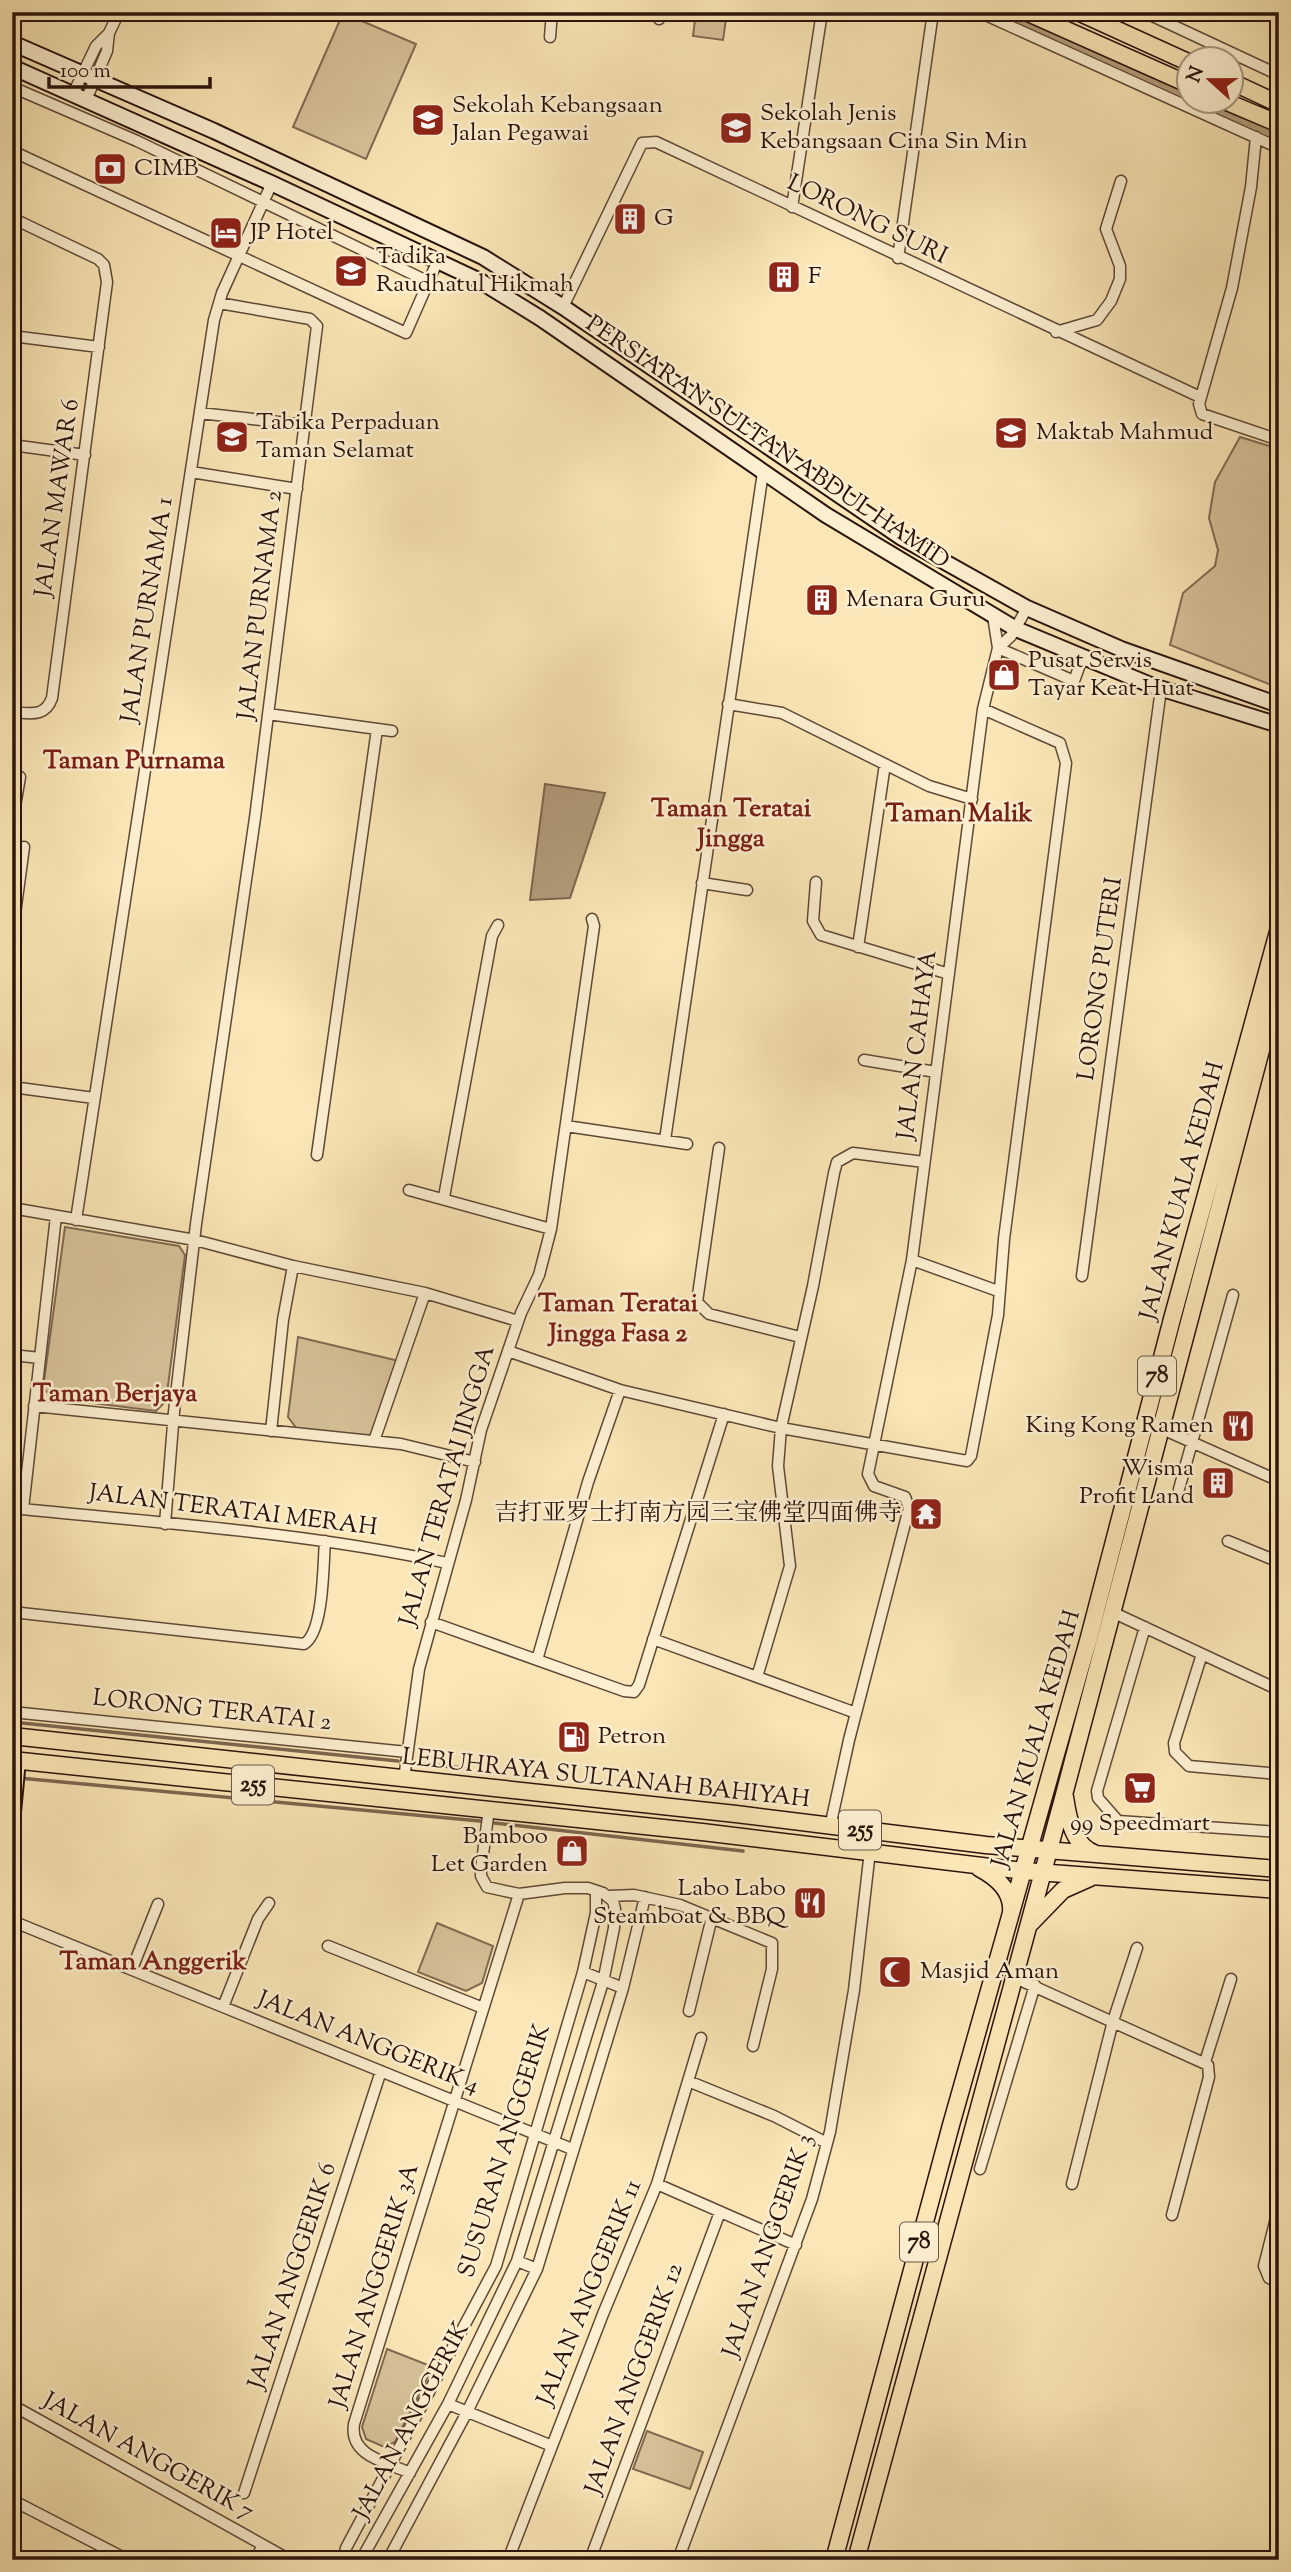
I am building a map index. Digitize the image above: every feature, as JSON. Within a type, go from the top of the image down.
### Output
[{"type":"main road","points":[[1026,12],[1176,79]]},
{"type":"main road","points":[[1079,12],[1104,18],[1176,56]]},
{"type":"main road","name":"PERSIARAN SULTAN ABDUL HAMID","points":[[12,43],[444,237],[563,307],[902,538],[1027,608],[1121,649],[1279,705]]},
{"type":"main road","name":"PERSIARAN SULTAN ABDUL HAMID","points":[[12,67],[272,183],[480,281],[836,521],[1016,629],[1082,659],[1161,689],[1279,725]]},
{"type":"main road","points":[[1246,89],[1279,104]]},
{"type":"main road","points":[[1246,110],[1279,124]]},
{"type":"main road","points":[[574,342],[587,323]]},
{"type":"main road","name":"JALAN KUALA KEDAH","points":[[856,2560],[1112,1612],[1112,1583],[1175,1307],[1279,928]]},
{"type":"main road","name":"JALAN KUALA KEDAH","points":[[834,2560],[951,2125],[1030,1850],[1160,1428],[1279,982]]},
{"type":"main road","name":"LEBUHRAYA SULTANAH BAHIYAH","points":[[12,1736],[636,1803],[1048,1852],[1279,1869]]},
{"type":"main road","points":[[12,1823],[15,1777]]},
{"type":"main road","name":"LEBUHRAYA SULTANAH BAHIYAH","points":[[15,1777],[489,1809],[870,1851],[1024,1871],[1279,1890]]},
{"type":"main road","points":[[491,1789],[528,1800],[607,1809],[614,1813],[614,1824]]},
{"type":"main road","points":[[1065,1791],[1067,1810],[1077,1839],[1087,1851],[1100,1855]]},
{"type":"main road","points":[[636,1803],[637,1816],[702,1832]]},
{"type":"main road","points":[[986,1845],[1013,1840],[1038,1825]]},
{"type":"main road","points":[[965,1864],[996,1877],[1006,1891],[1012,1907],[1009,1925]]},
{"type":"main road","points":[[1027,1927],[1063,1890],[1094,1876]]},
{"type":"main road","points":[[951,2125],[971,2131]]},
{"type":"street","points":[[80,97],[89,77],[96,46],[108,33],[119,12]]},
{"type":"street","points":[[383,12],[393,12]]},
{"type":"street","points":[[550,37],[552,12]]},
{"type":"street","points":[[792,207],[822,12]]},
{"type":"street","points":[[898,258],[933,12]]},
{"type":"street","points":[[979,12],[1279,148]]},
{"type":"street","points":[[1144,12],[1279,75]]},
{"type":"street","points":[[12,90],[138,141],[429,282]]},
{"type":"street","points":[[1255,137],[1251,187],[1232,288],[1200,397],[1202,414],[1279,440]]},
{"type":"street","name":"LORONG SURI","points":[[563,307],[642,142],[656,142],[1055,332],[1200,397]]},
{"type":"street","points":[[12,151],[406,333],[438,260]]},
{"type":"street","points":[[1055,332],[1097,320],[1117,289],[1120,267],[1106,229],[1121,181]]},
{"type":"street","name":"JALAN PURNAMA 1","points":[[76,1220],[219,303],[272,183]]},
{"type":"street","name":"JALAN MAWAR 6","points":[[12,218],[104,265],[107,282],[52,698],[42,712],[12,712]]},
{"type":"street","name":"JALAN PURNAMA 2","points":[[165,1524],[195,1240],[268,714],[317,326],[315,321],[219,303]]},
{"type":"street","points":[[12,336],[99,343]]},
{"type":"street","points":[[200,414],[305,425]]},
{"type":"street","points":[[12,445],[85,455]]},
{"type":"street","points":[[191,472],[297,489]]},
{"type":"street","points":[[665,1140],[763,472]]},
{"type":"street","points":[[1027,608],[1016,629],[998,648],[1074,681],[1082,659]]},
{"type":"street","name":"JALAN CAHAYA","points":[[856,1713],[909,1508],[905,1497],[869,1481],[912,1260],[984,709],[998,648],[993,616]]},
{"type":"street","name":"LORONG PUTERI","points":[[1082,1276],[1161,689]]},
{"type":"street","points":[[728,704],[778,711],[929,786],[972,799]]},
{"type":"street","points":[[508,1351],[620,1390],[780,1428],[967,1461],[971,1455],[998,1315],[998,1291],[1066,762],[1060,743],[984,709]]},
{"type":"street","points":[[268,714],[392,731]]},
{"type":"street","points":[[317,1155],[377,729]]},
{"type":"street","points":[[858,947],[885,764]]},
{"type":"street","points":[[12,824],[20,777]]},
{"type":"street","points":[[12,936],[24,846]]},
{"type":"street","points":[[816,882],[815,929],[821,936],[949,975]]},
{"type":"street","points":[[702,883],[747,890]]},
{"type":"street","name":"JALAN TERATAI JINGGA","points":[[404,1779],[419,1669],[475,1462],[481,1430],[518,1321],[539,1275],[551,1229],[594,926],[592,919]]},
{"type":"street","points":[[444,1197],[492,936],[498,925]]},
{"type":"street","points":[[864,1060],[936,1072]]},
{"type":"street","points":[[12,1087],[94,1098]]},
{"type":"street","points":[[566,1126],[687,1144]]},
{"type":"street","points":[[719,1148],[697,1302],[709,1314],[800,1337]]},
{"type":"street","points":[[757,1677],[790,1566],[778,1466],[780,1428],[837,1162],[853,1153],[924,1162]]},
{"type":"street","points":[[409,1189],[551,1229]]},
{"type":"street","points":[[12,1208],[195,1240],[293,1266],[425,1293],[518,1321]]},
{"type":"street","points":[[18,1508],[34,1406],[56,1216]]},
{"type":"street","points":[[912,1260],[998,1291]]},
{"type":"street","points":[[271,1431],[283,1320],[293,1266]]},
{"type":"street","points":[[374,1441],[425,1293]]},
{"type":"street","points":[[1179,1489],[1233,1295]]},
{"type":"street","points":[[12,1355],[40,1358]]},
{"type":"street","points":[[537,1660],[588,1482],[620,1390]]},
{"type":"street","points":[[34,1406],[374,1441],[423,1448],[475,1462]]},
{"type":"street","points":[[431,1622],[624,1691],[634,1692],[724,1414]]},
{"type":"street","points":[[1160,1428],[1279,1481]]},
{"type":"street","name":"JALAN TERATAI MERAH","points":[[18,1508],[325,1541],[447,1563]]},
{"type":"street","points":[[12,1612],[304,1643],[310,1640],[317,1626],[325,1541]]},
{"type":"street","points":[[1228,1541],[1279,1562]]},
{"type":"street","points":[[1112,1612],[1279,1690]]},
{"type":"street","points":[[1146,1628],[1097,1791],[1098,1798],[1118,1821],[1279,1832]]},
{"type":"street","points":[[653,1639],[856,1713],[830,1827]]},
{"type":"street","points":[[1202,1654],[1174,1743],[1175,1752],[1189,1766],[1279,1774]]},
{"type":"street","name":"LORONG TERATAI 2","points":[[12,1712],[407,1752]]},
{"type":"street","points":[[489,1809],[481,1869],[483,1882],[487,1887],[519,1894],[565,1888],[596,1891],[608,1896],[645,1897],[712,1917],[767,1939],[774,1947],[772,1969],[753,2046]]},
{"type":"street","name":"JALAN ANGGERIK 3","points":[[678,2560],[796,2245],[827,2143],[854,1990],[870,1851]]},
{"type":"street","name":"SUSURAN ANGGERIK","points":[[347,2560],[344,2558],[346,2548],[496,2266],[583,1972],[596,1913],[596,1891]]},
{"type":"street","points":[[455,2101],[519,1894]]},
{"type":"street","name":"JALAN ANGGERIK","points":[[361,2560],[448,2404],[517,2261],[603,1982],[615,1916],[608,1896]]},
{"type":"street","points":[[388,2560],[467,2412],[537,2269],[623,1988],[645,1897]]},
{"type":"street","points":[[223,2007],[258,1919],[269,1903]]},
{"type":"street","points":[[132,1969],[158,1904]]},
{"type":"street","points":[[689,2011],[712,1917]]},
{"type":"street","name":"JALAN ANGGERIK 4","points":[[12,1921],[572,2149]]},
{"type":"street","points":[[328,1946],[484,2008]]},
{"type":"street","points":[[1072,2184],[1113,2021],[1137,1948]]},
{"type":"street","points":[[583,1972],[623,1988]]},
{"type":"street","points":[[1013,1977],[1205,2062]]},
{"type":"street","points":[[1172,2215],[1209,2077],[1205,2062],[1231,1979]]},
{"type":"street","points":[[980,2169],[1035,1985]]},
{"type":"street","name":"JALAN ANGGERIK 11","points":[[508,2560],[657,2184],[701,2038]]},
{"type":"street","name":"JALAN ANGGERIK 6","points":[[244,2493],[381,2071]]},
{"type":"street","points":[[688,2081],[774,2116],[827,2143]]},
{"type":"street","name":"JALAN ANGGERIK 3A","points":[[392,2465],[362,2452],[356,2445],[354,2424],[455,2101]]},
{"type":"street","points":[[657,2184],[796,2245]]},
{"type":"street","points":[[1279,2206],[1264,2266],[1269,2278],[1279,2283]]},
{"type":"street","name":"JALAN ANGGERIK 12","points":[[590,2560],[720,2212]]},
{"type":"street","points":[[517,2261],[537,2269]]},
{"type":"street","points":[[448,2404],[552,2446]]},
{"type":"street","name":"JALAN ANGGERIK 7","points":[[12,2405],[290,2560]]},
{"type":"street","points":[[392,2465],[410,2473]]},
{"type":"street","points":[[12,2500],[128,2560]]},
{"type":"street","points":[[256,2560],[262,2546]]},
{"type":"shaded area","points":[[696,12],[727,12],[723,40],[693,36]]},
{"type":"shaded area","points":[[343,13],[416,44],[366,159],[293,127]]},
{"type":"shaded area","points":[[1240,437],[1279,449],[1279,688],[1170,645],[1183,593],[1215,566],[1218,550],[1209,518],[1215,482]]},
{"type":"shaded area","points":[[545,784],[605,793],[570,898],[530,900]]},
{"type":"shaded area","points":[[65,1227],[179,1246],[185,1255],[166,1401],[156,1411],[53,1398],[43,1388]]},
{"type":"shaded area","points":[[298,1337],[399,1361],[372,1436],[297,1429],[288,1417]]},
{"type":"shaded area","points":[[437,1923],[493,1946],[482,1983],[466,1991],[418,1972]]},
{"type":"shaded area","points":[[387,2349],[433,2367],[395,2442],[384,2447],[366,2439],[362,2427]]},
{"type":"shaded area","points":[[647,2431],[703,2452],[690,2489],[633,2469]]},
{"type":"waterway","points":[[1006,12],[1176,89]]},
{"type":"waterway","points":[[1236,116],[1279,135]]},
{"type":"waterway","points":[[12,1722],[398,1761]]},
{"type":"waterway","points":[[412,1763],[464,1768]]},
{"type":"waterway","points":[[19,1778],[480,1821]]},
{"type":"waterway","points":[[494,1823],[743,1851]]},
{"type":"place","name":"Sekolah Kebangsaan Jalan Pegawai","points":[[428,120]]},
{"type":"place","name":"Sekolah Jenis Kebangsaan Cina Sin Min","points":[[736,128]]},
{"type":"place","name":"CIMB","points":[[110,169]]},
{"type":"place","name":"G","points":[[630,219]]},
{"type":"place","name":"JP Hotel","points":[[226,233]]},
{"type":"place","name":"Tadika Raudhatul Hikmah","points":[[351,271]]},
{"type":"place","name":"F","points":[[784,277]]},
{"type":"place","name":"Maktab Mahmud","points":[[1011,433]]},
{"type":"place","name":"Tabika Perpaduan Taman Selamat","points":[[232,437]]},
{"type":"place","name":"Menara Guru","points":[[822,600]]},
{"type":"place","name":"Pusat Servis Tayar Keat Huat","points":[[1004,675]]},
{"type":"place","name":"King Kong Ramen","points":[[1238,1426]]},
{"type":"place","name":"Wisma Profit Land","points":[[1218,1483]]},
{"type":"place","name":"吉打亚罗士打南方园三宝佛堂四面佛寺","points":[[926,1514]]},
{"type":"place","name":"Petron","points":[[574,1737]]},
{"type":"place","name":"99 Speedmart","points":[[1140,1788]]},
{"type":"place","name":"Bamboo Let Garden","points":[[572,1851]]},
{"type":"place","name":"Labo Labo Steamboat & BBQ","points":[[810,1903]]},
{"type":"place","name":"Masjid Aman","points":[[895,1972]]},
{"type":"district","name":"Taman Purnama","points":[[134,761]]},
{"type":"district","name":"Taman Malik","points":[[959,814]]},
{"type":"district","name":"Taman Teratai Jingga","points":[[731,824]]},
{"type":"district","name":"Taman Teratai Jingga Fasa 2","points":[[618,1319]]},
{"type":"district","name":"Taman Berjaya","points":[[115,1394]]},
{"type":"district","name":"Taman Anggerik","points":[[153,1962]]}]
